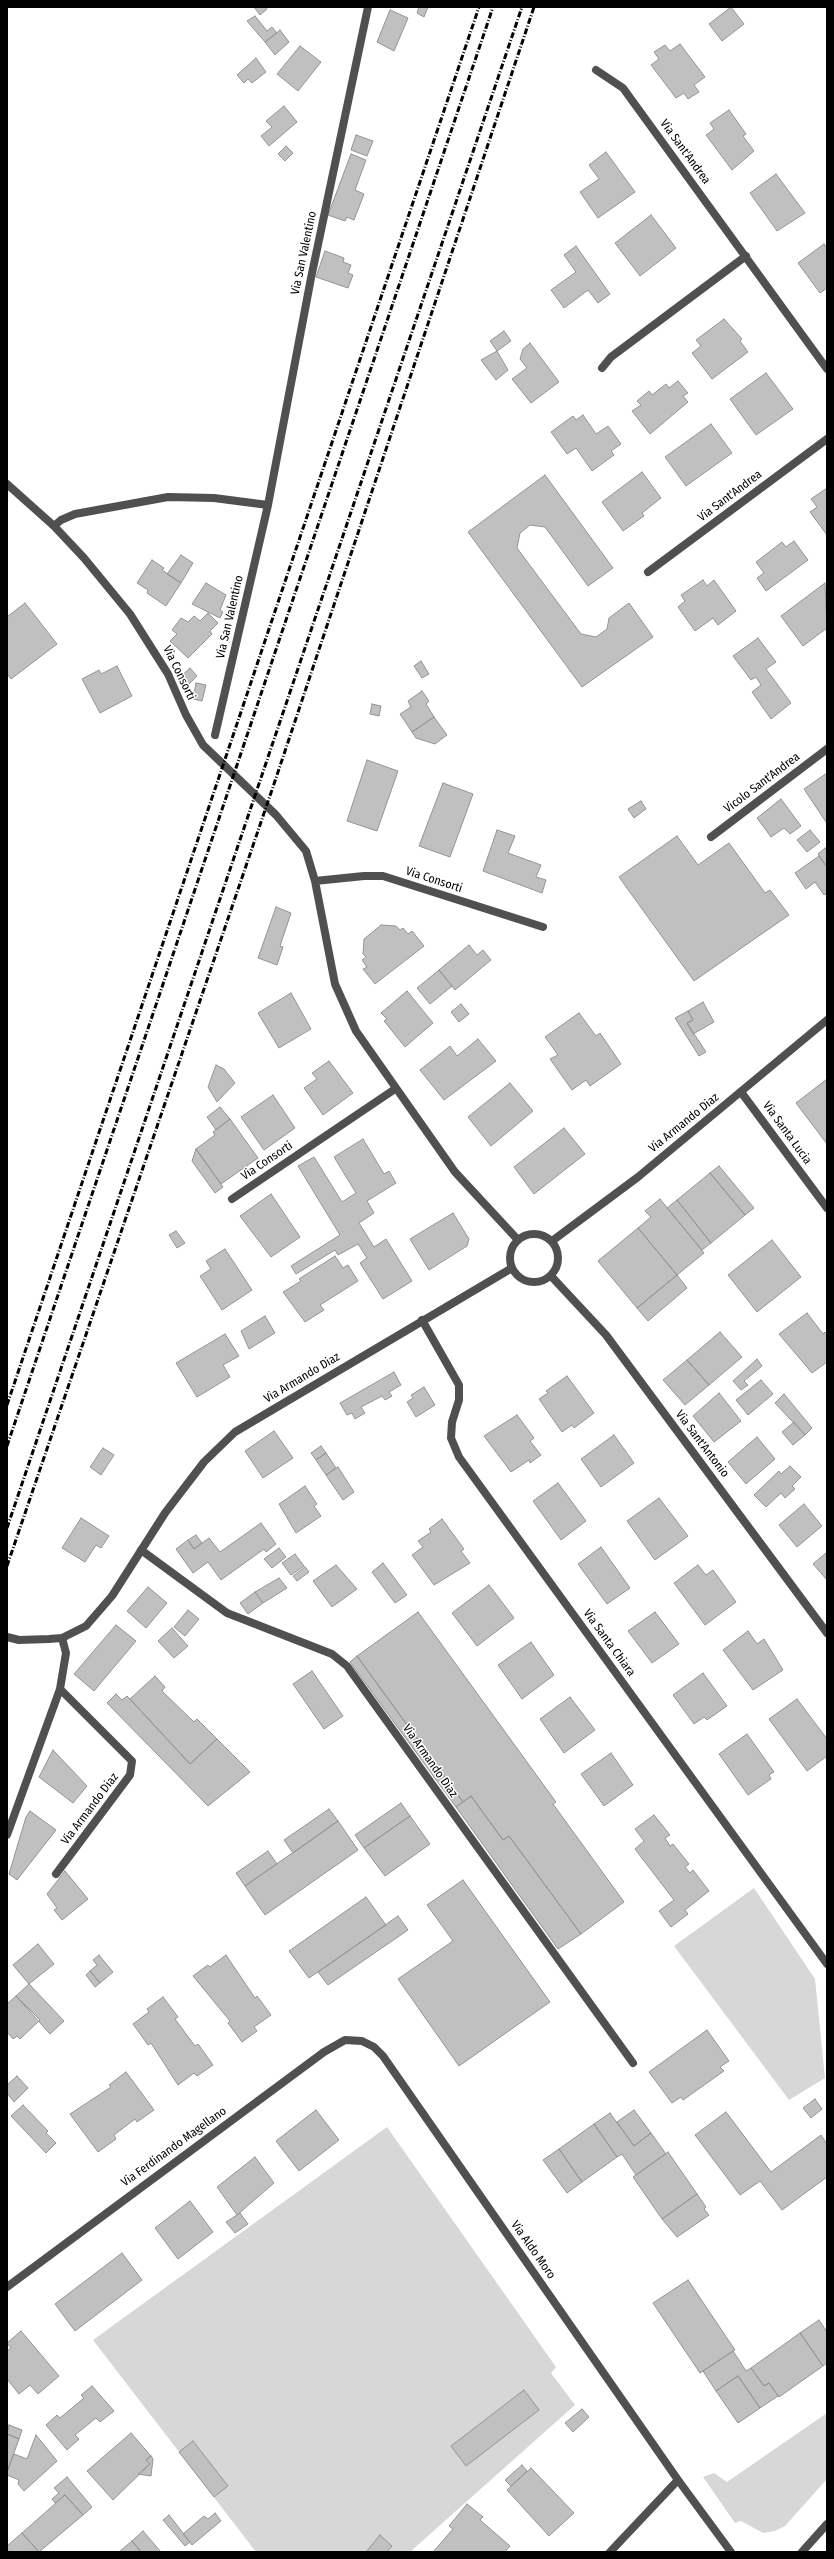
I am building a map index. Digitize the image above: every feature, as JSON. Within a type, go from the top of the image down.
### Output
[{"type":"street","name":"Via San Valentino","points":[[215,735],[268,505],[311,278],[368,7]]},
{"type":"street","name":"Via Sant'Andrea","points":[[596,70],[623,88],[827,369]]},
{"type":"street","points":[[602,368],[611,357],[746,256]]},
{"type":"street","name":"Via Sant'Andrea","points":[[648,572],[827,439]]},
{"type":"street","name":"Via Consorti","points":[[7,484],[54,526],[84,558],[130,614],[151,645],[203,745],[276,815],[306,851],[315,881],[328,956],[342,1004],[356,1031],[395,1089],[455,1172],[518,1240]]},
{"type":"street","points":[[54,526],[61,520],[75,514],[168,497],[214,498],[259,502],[268,505]]},
{"type":"street","name":"Vicolo Sant'Andrea","points":[[711,837],[827,749]]},
{"type":"street","name":"Via Consorti","points":[[315,881],[364,876],[384,876],[543,928]]},
{"type":"street","name":"Via Armando Diaz","points":[[552,1241],[638,1176],[827,1020]]},
{"type":"street","name":"Via Consorti","points":[[232,1199],[395,1089]]},
{"type":"street","name":"Via Santa Lucia","points":[[741,1092],[827,1208]]},
{"type":"street","points":[[537,1234],[552,1241],[558,1254],[557,1266],[551,1276],[541,1282],[529,1282],[519,1278],[512,1268],[510,1258],[512,1248],[518,1240],[527,1235],[537,1234]]},
{"type":"street","name":"Via Armando Diaz","points":[[7,1637],[40,1641],[62,1638],[76,1632],[96,1617],[165,1513],[204,1462],[235,1432],[512,1268]]},
{"type":"street","name":"Via Sant'Antonio","points":[[551,1276],[606,1335],[827,1633]]},
{"type":"street","name":"Via Santa Chiara","points":[[422,1320],[459,1385],[459,1400],[452,1422],[451,1438],[459,1457],[827,1964]]},
{"type":"street","name":"Via Armando Diaz","points":[[141,1550],[227,1613],[332,1654],[347,1666],[633,2063]]},
{"type":"street","points":[[7,1835],[60,1689],[66,1653],[62,1638]]},
{"type":"street","name":"Via Armando Diaz","points":[[56,1874],[130,1776],[132,1761],[60,1689]]},
{"type":"street","name":"Via Ferdinando Magellano","points":[[7,2287],[324,2052],[345,2040],[362,2041]]},
{"type":"street","name":"Via Aldo Moro","points":[[362,2041],[374,2047],[383,2056],[678,2480],[731,2552]]},
{"type":"street","points":[[610,2552],[678,2480]]},
{"type":"street","points":[[802,2552],[827,2524]]},
{"type":"shaded area","points":[[754,1888],[815,1979],[825,2078],[789,2100],[674,1946]]},
{"type":"shaded area","points":[[387,2127],[556,2367],[551,2373],[575,2405],[410,2552],[256,2552],[93,2340]]},
{"type":"shaded area","points":[[827,2413],[827,2479],[785,2526],[775,2531],[763,2533],[741,2521],[735,2523],[703,2477],[714,2473],[727,2482]]},
{"type":"building","points":[[254,7],[266,7],[267,9],[260,15]]},
{"type":"building","points":[[419,7],[428,7],[424,17],[417,13]]},
{"type":"building","points":[[731,7],[744,24],[722,41],[709,24]]},
{"type":"building","points":[[390,10],[408,18],[394,51],[377,42]]},
{"type":"building","points":[[255,16],[267,31],[272,27],[277,33],[265,42],[247,21]]},
{"type":"building","points":[[280,30],[289,42],[275,55],[265,42]]},
{"type":"building","points":[[680,44],[705,77],[694,85],[699,92],[688,99],[684,93],[676,98],[651,65],[659,59],[654,52],[665,45],[670,51]]},
{"type":"building","points":[[300,46],[321,62],[298,91],[277,74]]},
{"type":"building","points":[[256,58],[266,72],[252,83],[248,79],[244,83],[237,75]]},
{"type":"building","points":[[284,106],[297,122],[269,146],[261,136],[272,127],[266,121]]},
{"type":"building","points":[[729,110],[746,134],[743,136],[754,151],[732,170],[706,135],[714,129],[710,123]]},
{"type":"building","points":[[356,135],[373,141],[367,156],[351,150]]},
{"type":"building","points":[[286,146],[293,153],[285,161],[278,154]]},
{"type":"building","points":[[606,152],[635,192],[598,218],[580,192],[599,179],[589,165]]},
{"type":"building","points":[[351,154],[366,160],[355,190],[364,194],[354,220],[347,217],[345,221],[328,215]]},
{"type":"building","points":[[776,174],[805,213],[777,231],[750,193]]},
{"type":"building","points":[[651,215],[676,248],[640,276],[615,243]]},
{"type":"building","points":[[824,244],[827,248],[827,288],[820,293],[798,263]]},
{"type":"building","points":[[576,246],[610,294],[598,303],[588,290],[564,308],[551,290],[576,272],[564,255]]},
{"type":"building","points":[[325,251],[344,258],[343,262],[351,265],[348,273],[353,275],[348,288],[316,277]]},
{"type":"building","points":[[724,319],[742,339],[740,341],[748,352],[712,379],[692,353],[701,346],[696,340]]},
{"type":"building","points":[[504,331],[511,341],[497,351],[490,341]]},
{"type":"building","points":[[530,343],[559,382],[531,403],[512,379],[527,368],[520,359],[523,349]]},
{"type":"building","points":[[497,351],[508,370],[496,380],[481,360]]},
{"type":"building","points":[[766,373],[793,409],[756,435],[730,399]]},
{"type":"building","points":[[678,381],[688,393],[683,396],[688,402],[650,434],[632,411],[641,405],[637,401],[649,391],[652,395],[666,384],[669,388]]},
{"type":"building","points":[[583,415],[596,434],[608,426],[621,444],[611,451],[614,455],[592,471],[576,448],[567,454],[551,432],[573,416],[576,420]]},
{"type":"building","points":[[711,424],[732,453],[686,486],[665,457]]},
{"type":"building","points":[[642,472],[661,498],[642,513],[644,516],[623,531],[602,502]]},
{"type":"building","points":[[545,475],[613,568],[588,586],[545,527],[530,525],[520,533],[517,548],[581,634],[596,637],[607,629],[609,618],[629,603],[653,637],[582,687],[468,532]]},
{"type":"building","points":[[827,488],[827,535],[810,512],[817,507],[811,499]]},
{"type":"building","points":[[794,541],[808,560],[766,591],[757,578],[764,573],[756,562],[782,542],[786,547]]},
{"type":"building","points":[[181,555],[193,563],[181,583],[167,574]]},
{"type":"building","points":[[152,560],[164,568],[162,570],[181,583],[166,606],[147,593],[148,590],[137,583]]},
{"type":"building","points":[[703,580],[707,586],[714,580],[736,611],[718,625],[713,618],[695,631],[678,607],[685,601],[681,595]]},
{"type":"building","points":[[206,583],[226,595],[220,610],[223,612],[220,618],[192,604]]},
{"type":"building","points":[[825,583],[827,628],[803,646],[781,616]]},
{"type":"building","points":[[25,603],[57,644],[11,679],[7,674],[7,617]]},
{"type":"building","points":[[208,613],[218,623],[210,631],[212,634],[188,658],[170,641],[177,634],[172,630],[181,618],[188,622],[194,616],[200,621]]},
{"type":"building","points":[[758,638],[776,662],[766,669],[791,703],[771,719],[752,692],[761,685],[756,677],[751,680],[733,656]]},
{"type":"building","points":[[421,661],[429,674],[422,678],[414,666]]},
{"type":"building","points":[[117,666],[132,696],[100,713],[82,679],[99,670],[101,674]]},
{"type":"building","points":[[190,668],[197,676],[187,686],[179,678]]},
{"type":"building","points":[[196,683],[206,685],[202,701],[193,699]]},
{"type":"building","points":[[422,691],[429,701],[426,704],[434,717],[412,732],[400,714],[411,707],[408,701]]},
{"type":"building","points":[[372,704],[381,706],[379,716],[370,714]]},
{"type":"building","points":[[434,717],[447,735],[435,744],[416,738],[412,732]]},
{"type":"building","points":[[367,760],[398,771],[377,831],[347,821]]},
{"type":"building","points":[[827,773],[827,821],[826,822],[804,789]]},
{"type":"building","points":[[443,783],[473,794],[450,857],[419,846]]},
{"type":"building","points":[[781,799],[801,826],[790,834],[784,828],[771,837],[757,818]]},
{"type":"building","points":[[641,801],[646,809],[634,818],[628,809]]},
{"type":"building","points":[[497,830],[515,836],[508,853],[541,865],[536,877],[546,880],[542,893],[483,871]]},
{"type":"building","points":[[810,830],[820,842],[807,852],[797,840]]},
{"type":"building","points":[[677,836],[698,865],[729,843],[765,893],[770,890],[789,915],[694,981],[619,877]]},
{"type":"building","points":[[825,848],[827,851],[827,867],[818,854]]},
{"type":"building","points":[[819,856],[827,867],[827,893],[824,895],[815,882],[806,889],[795,873]]},
{"type":"building","points":[[276,907],[291,913],[280,946],[283,947],[277,965],[258,958]]},
{"type":"building","points":[[381,925],[396,926],[400,930],[403,928],[408,934],[412,931],[424,946],[375,984],[363,969],[367,967],[362,960],[366,957],[363,954],[364,939]]},
{"type":"building","points":[[469,945],[477,955],[483,950],[491,960],[455,990],[439,970]]},
{"type":"building","points":[[439,970],[452,986],[430,1004],[417,988]]},
{"type":"building","points":[[407,991],[433,1023],[405,1047],[384,1021],[387,1019],[381,1013]]},
{"type":"building","points":[[291,993],[311,1029],[279,1048],[258,1013]]},
{"type":"building","points":[[703,1002],[714,1022],[693,1034],[687,1023],[693,1020],[688,1011]]},
{"type":"building","points":[[461,1004],[469,1014],[459,1022],[451,1012]]},
{"type":"building","points":[[688,1011],[693,1020],[687,1023],[706,1052],[699,1056],[675,1018]]},
{"type":"building","points":[[579,1013],[596,1036],[600,1033],[621,1064],[590,1086],[586,1080],[572,1090],[550,1059],[558,1055],[545,1037]]},
{"type":"building","points":[[478,1039],[496,1061],[444,1100],[420,1070],[450,1046],[457,1056]]},
{"type":"building","points":[[329,1061],[353,1093],[323,1115],[304,1088],[317,1079],[312,1073]]},
{"type":"building","points":[[216,1065],[224,1069],[235,1083],[217,1102],[208,1087]]},
{"type":"building","points":[[827,1079],[827,1144],[796,1103]]},
{"type":"building","points":[[510,1083],[533,1111],[491,1146],[468,1117]]},
{"type":"building","points":[[273,1095],[295,1128],[264,1150],[241,1117]]},
{"type":"building","points":[[220,1107],[230,1119],[216,1130],[207,1117]]},
{"type":"building","points":[[230,1119],[258,1158],[221,1184],[196,1149],[215,1135],[213,1132]]},
{"type":"building","points":[[564,1128],[585,1154],[534,1194],[514,1167]]},
{"type":"building","points":[[363,1139],[384,1174],[389,1171],[396,1183],[367,1201],[374,1213],[359,1223],[374,1247],[386,1239],[412,1281],[383,1299],[360,1263],[367,1258],[358,1244],[338,1255],[335,1250],[296,1274],[291,1266],[340,1235],[298,1166],[314,1157],[342,1202],[356,1193],[334,1157]]},
{"type":"building","points":[[196,1149],[223,1187],[215,1193],[192,1161]]},
{"type":"building","points":[[719,1166],[754,1208],[745,1215],[710,1173]]},
{"type":"building","points":[[710,1173],[745,1215],[711,1243],[677,1200]]},
{"type":"building","points":[[271,1194],[300,1237],[271,1257],[240,1216]]},
{"type":"building","points":[[660,1199],[704,1253],[677,1275],[638,1228],[651,1217],[645,1211]]},
{"type":"building","points":[[677,1200],[711,1243],[702,1250],[667,1208]]},
{"type":"building","points":[[453,1213],[469,1239],[467,1246],[429,1270],[410,1239]]},
{"type":"building","points":[[638,1228],[677,1275],[637,1308],[598,1261]]},
{"type":"building","points":[[176,1231],[185,1243],[177,1248],[169,1235]]},
{"type":"building","points":[[772,1240],[801,1277],[757,1312],[728,1275]]},
{"type":"building","points":[[225,1249],[252,1290],[222,1310],[200,1276],[211,1269],[206,1261]]},
{"type":"building","points":[[335,1256],[343,1268],[348,1265],[358,1281],[320,1305],[324,1310],[305,1322],[283,1292],[301,1281],[299,1279]]},
{"type":"building","points":[[677,1275],[687,1288],[648,1321],[637,1308]]},
{"type":"building","points":[[807,1313],[823,1334],[825,1332],[827,1334],[827,1362],[812,1373],[779,1334]]},
{"type":"building","points":[[265,1316],[275,1333],[249,1349],[241,1331]]},
{"type":"building","points":[[720,1332],[742,1357],[709,1385],[687,1360]]},
{"type":"building","points":[[225,1334],[239,1356],[223,1365],[230,1377],[197,1397],[176,1363]]},
{"type":"building","points":[[757,1359],[762,1366],[744,1381],[748,1385],[741,1390],[733,1381]]},
{"type":"building","points":[[687,1360],[709,1385],[685,1405],[663,1380]]},
{"type":"building","points":[[394,1372],[401,1385],[389,1392],[392,1396],[385,1400],[382,1396],[361,1407],[365,1413],[355,1419],[352,1413],[347,1415],[340,1403]]},
{"type":"building","points":[[567,1376],[594,1413],[574,1428],[572,1425],[562,1432],[539,1399],[548,1393],[546,1391]]},
{"type":"building","points":[[761,1380],[773,1394],[748,1415],[736,1400]]},
{"type":"building","points":[[424,1387],[435,1405],[416,1417],[407,1402],[413,1398],[411,1395]]},
{"type":"building","points":[[719,1393],[741,1421],[714,1442],[693,1416]]},
{"type":"building","points":[[784,1394],[812,1428],[805,1435],[775,1403]]},
{"type":"building","points":[[517,1415],[534,1438],[530,1441],[541,1455],[530,1463],[529,1460],[511,1472],[484,1436]]},
{"type":"building","points":[[794,1422],[805,1435],[793,1445],[782,1432]]},
{"type":"building","points":[[274,1431],[293,1458],[263,1478],[245,1451]]},
{"type":"building","points":[[614,1435],[634,1463],[601,1487],[581,1459]]},
{"type":"building","points":[[757,1437],[775,1459],[746,1484],[728,1462]]},
{"type":"building","points":[[321,1446],[326,1453],[316,1460],[311,1453]]},
{"type":"building","points":[[103,1448],[114,1455],[101,1475],[90,1467]]},
{"type":"building","points":[[326,1453],[336,1468],[326,1475],[316,1460]]},
{"type":"building","points":[[790,1466],[801,1477],[792,1486],[795,1489],[785,1498],[781,1493],[766,1507],[754,1495],[779,1471],[781,1474]]},
{"type":"building","points":[[338,1467],[354,1492],[343,1500],[326,1475]]},
{"type":"building","points":[[558,1483],[586,1521],[561,1540],[533,1501]]},
{"type":"building","points":[[305,1486],[317,1504],[314,1506],[321,1516],[296,1533],[279,1504]]},
{"type":"building","points":[[659,1498],[688,1536],[655,1560],[627,1521]]},
{"type":"building","points":[[804,1504],[822,1526],[797,1547],[779,1525]]},
{"type":"building","points":[[81,1518],[109,1536],[101,1548],[96,1545],[85,1562],[62,1548]]},
{"type":"building","points":[[442,1519],[464,1549],[461,1551],[470,1563],[434,1585],[412,1555],[423,1547],[418,1541],[431,1532],[429,1529]]},
{"type":"building","points":[[261,1523],[276,1544],[266,1552],[264,1549],[221,1580],[208,1562],[193,1573],[176,1549],[188,1540],[194,1549],[209,1538],[220,1552]]},
{"type":"building","points":[[196,1535],[202,1543],[194,1549],[188,1540]]},
{"type":"building","points":[[601,1547],[630,1588],[607,1604],[578,1564]]},
{"type":"building","points":[[279,1548],[286,1557],[272,1568],[264,1559]]},
{"type":"building","points":[[827,1552],[827,1580],[813,1564]]},
{"type":"building","points":[[295,1554],[304,1566],[291,1575],[282,1563]]},
{"type":"building","points":[[383,1563],[407,1595],[395,1603],[372,1572]]},
{"type":"building","points":[[336,1565],[357,1589],[332,1607],[313,1581]]},
{"type":"building","points":[[698,1565],[706,1575],[713,1570],[736,1602],[705,1625],[674,1583]]},
{"type":"building","points":[[305,1567],[309,1572],[297,1581],[293,1576]]},
{"type":"building","points":[[279,1578],[287,1588],[263,1603],[255,1592]]},
{"type":"building","points":[[489,1585],[514,1618],[477,1646],[452,1613]]},
{"type":"building","points":[[148,1587],[167,1603],[146,1628],[127,1611]]},
{"type":"building","points":[[255,1592],[263,1603],[248,1614],[240,1603]]},
{"type":"building","points":[[188,1610],[199,1619],[185,1636],[174,1627]]},
{"type":"building","points":[[418,1612],[556,1802],[553,1804],[624,1902],[581,1934],[509,1836],[503,1840],[471,1796],[463,1802],[357,1656]]},
{"type":"building","points":[[655,1612],[679,1644],[652,1663],[628,1631]]},
{"type":"building","points":[[116,1625],[136,1641],[94,1691],[74,1674]]},
{"type":"building","points":[[172,1628],[188,1646],[174,1658],[158,1641]]},
{"type":"building","points":[[748,1631],[757,1644],[764,1639],[783,1670],[753,1690],[723,1650]]},
{"type":"building","points":[[531,1642],[554,1675],[522,1699],[498,1665]]},
{"type":"building","points":[[357,1656],[463,1802],[456,1807],[350,1662]]},
{"type":"building","points":[[312,1671],[343,1716],[324,1729],[293,1684]]},
{"type":"building","points":[[703,1673],[727,1706],[707,1720],[704,1717],[694,1724],[673,1695]]},
{"type":"building","points":[[155,1676],[165,1687],[162,1691],[194,1722],[197,1719],[217,1739],[190,1764],[130,1699]]},
{"type":"building","points":[[116,1694],[122,1700],[127,1696],[190,1764],[217,1739],[250,1772],[208,1806],[107,1703]]},
{"type":"building","points":[[570,1697],[595,1730],[564,1753],[540,1719]]},
{"type":"building","points":[[797,1699],[827,1739],[827,1756],[807,1771],[769,1719]]},
{"type":"building","points":[[747,1734],[774,1772],[769,1775],[771,1779],[748,1795],[719,1754]]},
{"type":"building","points":[[53,1750],[87,1786],[73,1803],[39,1777]]},
{"type":"building","points":[[611,1753],[633,1785],[604,1806],[581,1774]]},
{"type":"building","points":[[471,1796],[503,1840],[509,1836],[581,1934],[558,1949],[456,1807]]},
{"type":"building","points":[[401,1803],[410,1816],[364,1848],[355,1835]]},
{"type":"building","points":[[329,1809],[338,1821],[293,1853],[284,1840]]},
{"type":"building","points":[[30,1811],[56,1830],[17,1880],[9,1874],[26,1817]]},
{"type":"building","points":[[654,1815],[670,1835],[665,1838],[670,1846],[673,1844],[689,1864],[685,1867],[690,1873],[693,1870],[709,1891],[685,1910],[688,1914],[671,1927],[659,1911],[674,1900],[635,1849],[644,1841],[635,1829]]},
{"type":"building","points":[[410,1816],[430,1844],[385,1876],[364,1848]]},
{"type":"building","points":[[338,1821],[358,1850],[265,1915],[245,1886]]},
{"type":"building","points":[[268,1851],[277,1864],[245,1886],[236,1873]]},
{"type":"building","points":[[65,1871],[88,1899],[62,1920],[54,1910],[57,1908],[47,1894]]},
{"type":"building","points":[[463,1880],[550,2002],[459,2066],[398,1979],[453,1941],[427,1905]]},
{"type":"building","points":[[366,1897],[386,1925],[309,1978],[289,1951]]},
{"type":"building","points":[[398,1916],[408,1930],[328,1985],[318,1972]]},
{"type":"building","points":[[38,1944],[54,1964],[29,1984],[13,1965]]},
{"type":"building","points":[[99,1955],[113,1972],[100,1983],[90,1971],[97,1965],[93,1960]]},
{"type":"building","points":[[226,1955],[255,1998],[257,1996],[271,2015],[254,2027],[257,2031],[242,2042],[228,2023],[230,2021],[193,1976],[208,1965],[210,1967]]},
{"type":"building","points":[[90,1971],[100,1983],[95,1987],[86,1975]]},
{"type":"building","points":[[29,1984],[64,2021],[50,2034],[16,1996]]},
{"type":"building","points":[[16,1996],[40,2020],[20,2039],[17,2036],[13,2039],[7,2032],[7,2004]]},
{"type":"building","points":[[163,1997],[178,2017],[175,2019],[195,2046],[198,2044],[213,2065],[197,2076],[194,2073],[178,2085],[151,2043],[148,2045],[133,2024],[149,2012],[147,2009]]},
{"type":"building","points":[[707,2030],[729,2061],[720,2067],[724,2071],[683,2100],[681,2097],[672,2103],[649,2072]]},
{"type":"building","points":[[126,2072],[154,2110],[137,2122],[135,2119],[114,2135],[116,2139],[98,2152],[70,2114],[111,2087],[109,2085]]},
{"type":"building","points":[[17,2076],[28,2088],[14,2102],[7,2093],[7,2085]]},
{"type":"building","points":[[815,2099],[822,2109],[811,2118],[803,2108]]},
{"type":"building","points":[[23,2105],[48,2131],[46,2133],[56,2143],[46,2153],[11,2116]]},
{"type":"building","points":[[316,2110],[339,2140],[299,2171],[276,2141]]},
{"type":"building","points":[[634,2110],[651,2133],[634,2146],[617,2122]]},
{"type":"building","points":[[726,2112],[771,2172],[821,2135],[827,2144],[827,2177],[782,2210],[760,2181],[740,2195],[695,2135]]},
{"type":"building","points":[[610,2113],[634,2146],[651,2133],[666,2154],[636,2175],[622,2154],[617,2157],[594,2124]]},
{"type":"building","points":[[594,2124],[617,2157],[582,2182],[559,2149]]},
{"type":"building","points":[[559,2149],[582,2182],[567,2193],[543,2160]]},
{"type":"building","points":[[668,2152],[697,2194],[662,2219],[633,2177]]},
{"type":"building","points":[[255,2157],[274,2183],[237,2215],[217,2187]]},
{"type":"building","points":[[697,2194],[706,2207],[704,2209],[709,2215],[677,2237],[662,2219]]},
{"type":"building","points":[[190,2201],[213,2232],[178,2259],[155,2228]]},
{"type":"building","points":[[240,2213],[248,2224],[235,2233],[226,2222]]},
{"type":"building","points":[[122,2253],[142,2280],[75,2331],[55,2304]]},
{"type":"building","points":[[688,2280],[735,2350],[700,2373],[653,2303]]},
{"type":"building","points":[[819,2320],[827,2332],[827,2363],[823,2366],[800,2333]]},
{"type":"building","points":[[21,2331],[59,2376],[38,2394],[30,2385],[19,2394],[7,2379],[7,2351],[11,2348],[7,2343]]},
{"type":"building","points":[[800,2333],[823,2366],[779,2397],[769,2383],[764,2386],[751,2368]]},
{"type":"building","points":[[733,2351],[746,2371],[751,2368],[764,2386],[769,2383],[778,2396],[760,2408],[738,2376],[716,2391],[703,2371]]},
{"type":"building","points":[[738,2376],[760,2408],[738,2423],[716,2391]]},
{"type":"building","points":[[92,2386],[114,2411],[100,2422],[96,2418],[75,2435],[79,2439],[67,2450],[46,2425],[57,2415],[60,2418],[84,2398],[81,2395]]},
{"type":"building","points":[[524,2390],[539,2410],[466,2466],[451,2446]]},
{"type":"building","points":[[582,2409],[589,2417],[573,2432],[565,2423]]},
{"type":"building","points":[[9,2425],[22,2430],[19,2439],[7,2434]]},
{"type":"building","points":[[131,2433],[151,2456],[146,2460],[150,2464],[113,2500],[87,2471]]},
{"type":"building","points":[[7,2434],[19,2439],[7,2472]]},
{"type":"building","points":[[36,2435],[57,2461],[24,2491],[18,2484],[19,2480],[7,2475],[7,2472],[14,2454],[27,2459]]},
{"type":"building","points":[[193,2441],[228,2486],[214,2497],[179,2452]]},
{"type":"building","points":[[151,2456],[153,2459],[151,2476],[138,2474],[150,2464],[146,2460]]},
{"type":"building","points":[[522,2465],[527,2471],[511,2486],[505,2480]]},
{"type":"building","points":[[531,2468],[574,2513],[549,2536],[507,2490]]},
{"type":"building","points":[[67,2477],[92,2507],[83,2515],[65,2495],[55,2503],[52,2499],[59,2493],[54,2488]]},
{"type":"building","points":[[65,2495],[83,2515],[39,2552],[22,2533]]},
{"type":"building","points":[[467,2504],[483,2517],[480,2520],[510,2546],[505,2552],[433,2552],[453,2529],[449,2526]]},
{"type":"building","points":[[215,2513],[221,2521],[192,2545],[183,2534],[204,2516],[208,2519]]},
{"type":"building","points":[[169,2515],[190,2542],[185,2546],[163,2520]]},
{"type":"building","points":[[143,2531],[161,2552],[141,2552],[132,2541]]},
{"type":"building","points":[[22,2533],[39,2552],[7,2552],[7,2546]]},
{"type":"building","points":[[380,2535],[392,2546],[387,2552],[366,2552]]},
{"type":"building","points":[[132,2541],[141,2552],[119,2552]]},
{"type":"railway","points":[[7,1405],[479,7]]},
{"type":"railway","points":[[7,1446],[493,7]]},
{"type":"railway","points":[[7,1528],[522,7]]},
{"type":"railway","points":[[7,1566],[275,781],[534,7]]}]
